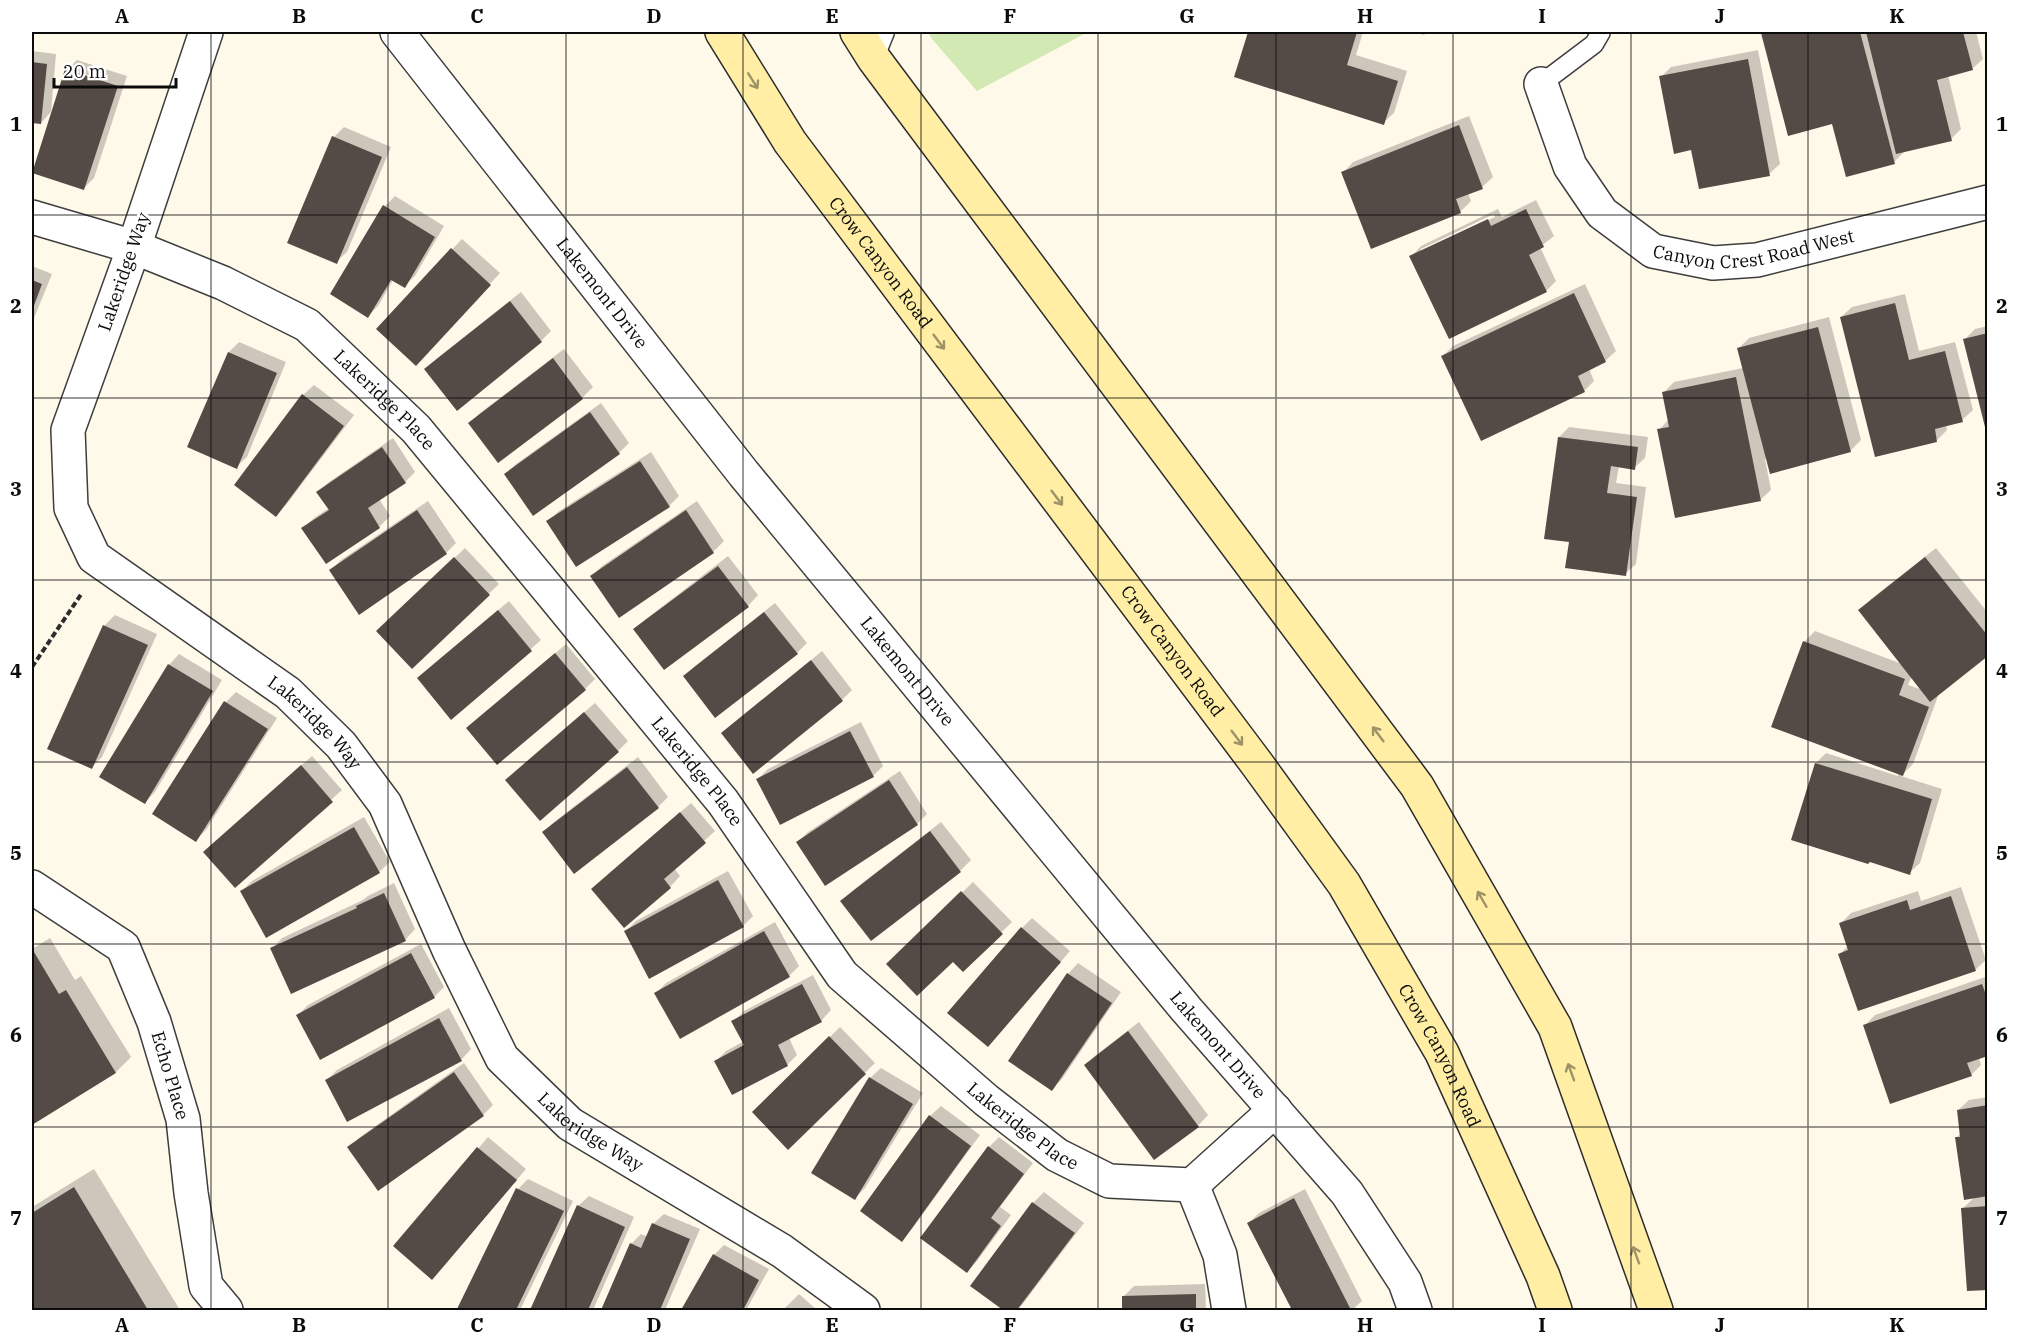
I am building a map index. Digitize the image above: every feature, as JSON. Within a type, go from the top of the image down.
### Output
[{"type":"main road","name":"Crow Canyon Road","points":[[722,32],[790,142],[1250,754],[1344,884],[1442,1053],[1543,1276],[1555,1311]]},
{"type":"main road","points":[[857,32],[879,45],[1417,786],[1555,1028],[1656,1311]]},
{"type":"street","name":"Lakeridge Way","points":[[206,32],[134,247],[68,430],[71,508],[94,557],[288,693],[341,746],[385,804],[449,950],[502,1058],[570,1124],[782,1251],[863,1311]]},
{"type":"street","name":"Lakemont Drive","points":[[397,32],[744,474],[1186,1009],[1347,1193],[1405,1282],[1414,1311]]},
{"type":"street","name":"Canyon Crest Road West","points":[[1541,84],[1570,166],[1602,213],[1653,251],[1713,263],[1757,260],[1988,202]]},
{"type":"street","name":"Lakeridge Place","points":[[32,217],[134,247],[223,283],[306,325],[416,429],[723,802],[842,975],[986,1100],[1057,1155],[1109,1181],[1192,1185]]},
{"type":"street","name":"Echo Place","points":[[32,886],[123,947],[154,1022],[183,1119],[191,1192],[206,1286],[226,1311]]},
{"type":"street","points":[[1229,1311],[1220,1255],[1192,1185],[1275,1110]]},
{"type":"lane","points":[[1541,84],[1594,44],[1601,32]]},
{"type":"path","points":[[32,667],[103,563]]},
{"type":"green space","points":[[928,32],[1088,32],[977,91]]},
{"type":"building","points":[[1248,32],[1357,32],[1347,65],[1398,81],[1384,125],[1234,77]]},
{"type":"building","points":[[1860,32],[1895,164],[1846,177],[1832,124],[1788,136],[1761,33]]},
{"type":"building","points":[[1866,32],[1963,32],[1973,70],[1937,80],[1952,141],[1896,154]]},
{"type":"building","points":[[1748,59],[1770,176],[1699,189],[1691,150],[1674,154],[1659,76]]},
{"type":"building","points":[[32,62],[47,64],[41,124],[32,123]]},
{"type":"building","points":[[65,69],[118,86],[84,190],[32,173]]},
{"type":"building","points":[[1459,125],[1483,189],[1456,199],[1461,213],[1371,249],[1341,172]]},
{"type":"building","points":[[332,136],[382,157],[337,264],[287,243]]},
{"type":"building","points":[[383,205],[435,237],[405,288],[391,280],[368,318],[330,294]]},
{"type":"building","points":[[1526,209],[1544,247],[1529,255],[1547,292],[1449,339],[1409,256],[1488,219],[1491,226]]},
{"type":"building","points":[[451,248],[491,285],[416,366],[376,329]]},
{"type":"building","points":[[32,280],[42,284],[32,311]]},
{"type":"building","points":[[1574,293],[1606,362],[1578,376],[1585,392],[1481,441],[1441,356]]},
{"type":"building","points":[[510,301],[542,342],[457,411],[424,369]]},
{"type":"building","points":[[1895,303],[1909,360],[1945,351],[1963,422],[1935,429],[1937,442],[1875,457],[1840,317]]},
{"type":"building","points":[[1818,327],[1851,452],[1770,474],[1737,348]]},
{"type":"building","points":[[1988,333],[1988,435],[1987,435],[1963,339]]},
{"type":"building","points":[[228,352],[277,373],[237,469],[187,447]]},
{"type":"building","points":[[553,358],[583,399],[498,463],[468,423]]},
{"type":"building","points":[[1736,377],[1761,501],[1675,518],[1657,429],[1669,427],[1662,392]]},
{"type":"building","points":[[302,394],[344,426],[276,517],[234,485]]},
{"type":"building","points":[[590,412],[620,454],[533,516],[504,474]]},
{"type":"building","points":[[1558,437],[1638,447],[1635,470],[1611,466],[1607,493],[1637,497],[1626,576],[1565,568],[1569,542],[1544,539]]},
{"type":"building","points":[[382,447],[406,483],[368,508],[380,528],[326,564],[301,528],[329,510],[316,492]]},
{"type":"building","points":[[640,461],[670,507],[576,567],[546,521]]},
{"type":"building","points":[[417,510],[447,554],[359,615],[329,570]]},
{"type":"building","points":[[686,510],[714,553],[619,618],[590,576]]},
{"type":"building","points":[[454,557],[490,595],[412,669],[376,631]]},
{"type":"building","points":[[1925,557],[1988,636],[1988,656],[1930,702],[1858,610]]},
{"type":"building","points":[[718,566],[749,607],[664,670],[633,629]]},
{"type":"building","points":[[498,610],[532,651],[451,720],[417,678]]},
{"type":"building","points":[[764,612],[798,654],[715,718],[683,676]]},
{"type":"building","points":[[103,625],[148,645],[92,769],[47,749]]},
{"type":"building","points":[[1803,641],[1905,679],[1899,695],[1929,707],[1903,776],[1771,727]]},
{"type":"building","points":[[555,653],[586,690],[497,765],[466,728]]},
{"type":"building","points":[[811,660],[843,701],[753,774],[721,733]]},
{"type":"building","points":[[168,664],[213,691],[145,804],[99,777]]},
{"type":"building","points":[[224,701],[268,729],[196,842],[152,814]]},
{"type":"building","points":[[584,712],[619,752],[540,821],[505,780]]},
{"type":"building","points":[[850,731],[874,777],[780,825],[756,779]]},
{"type":"building","points":[[1815,763],[1932,799],[1910,875],[1791,840]]},
{"type":"building","points":[[301,765],[333,802],[235,888],[203,852]]},
{"type":"building","points":[[627,767],[659,808],[574,874],[542,832]]},
{"type":"building","points":[[889,780],[918,825],[825,886],[796,842]]},
{"type":"building","points":[[680,812],[706,843],[664,879],[671,888],[624,928],[591,889]]},
{"type":"building","points":[[354,827],[380,873],[266,938],[240,891]]},
{"type":"building","points":[[930,831],[961,872],[871,941],[840,901]]},
{"type":"building","points":[[718,880],[744,927],[649,979],[624,931]]},
{"type":"building","points":[[961,891],[1003,934],[963,972],[953,962],[917,996],[886,964]]},
{"type":"building","points":[[384,893],[406,941],[291,994],[270,948]]},
{"type":"building","points":[[1951,896],[1976,971],[1858,1011],[1838,954],[1848,950],[1839,923],[1907,900],[1910,910]]},
{"type":"building","points":[[1021,927],[1061,962],[988,1047],[947,1013]]},
{"type":"building","points":[[764,931],[790,977],[680,1039],[654,993]]},
{"type":"building","points":[[34,952],[59,994],[66,990],[116,1073],[32,1125],[32,954]]},
{"type":"building","points":[[411,953],[435,998],[320,1060],[296,1015]]},
{"type":"building","points":[[1067,973],[1112,1003],[1052,1091],[1008,1061]]},
{"type":"building","points":[[802,984],[822,1022],[778,1045],[788,1066],[732,1095],[714,1061],[744,1045],[731,1021]]},
{"type":"building","points":[[1982,984],[1988,1000],[1988,1056],[1967,1063],[1972,1076],[1890,1104],[1863,1025]]},
{"type":"building","points":[[439,1018],[462,1061],[347,1122],[325,1080]]},
{"type":"building","points":[[1128,1031],[1199,1127],[1154,1160],[1084,1065]]},
{"type":"building","points":[[829,1036],[866,1074],[788,1150],[752,1112]]},
{"type":"building","points":[[454,1072],[484,1116],[378,1191],[347,1147]]},
{"type":"building","points":[[869,1077],[913,1104],[855,1200],[811,1173]]},
{"type":"building","points":[[1988,1105],[1988,1196],[1964,1200],[1955,1137],[1960,1137],[1957,1110]]},
{"type":"building","points":[[929,1115],[971,1146],[902,1242],[860,1211]]},
{"type":"building","points":[[988,1146],[1024,1174],[991,1218],[1001,1226],[967,1273],[920,1238]]},
{"type":"building","points":[[477,1147],[517,1180],[432,1280],[393,1246]]},
{"type":"building","points":[[74,1187],[148,1310],[32,1310],[32,1213]]},
{"type":"building","points":[[516,1188],[564,1211],[516,1310],[457,1309]]},
{"type":"building","points":[[1294,1198],[1351,1310],[1292,1310],[1247,1223]]},
{"type":"building","points":[[1032,1202],[1075,1233],[1017,1310],[1003,1310],[970,1286]]},
{"type":"building","points":[[577,1205],[625,1227],[588,1310],[530,1310]]},
{"type":"building","points":[[1988,1206],[1988,1290],[1967,1291],[1961,1208]]},
{"type":"building","points":[[652,1223],[690,1239],[660,1310],[601,1310],[630,1243],[641,1248]]},
{"type":"building","points":[[713,1254],[759,1280],[743,1310],[681,1310]]},
{"type":"building","points":[[1196,1294],[1196,1310],[1122,1310],[1122,1296]]}]
